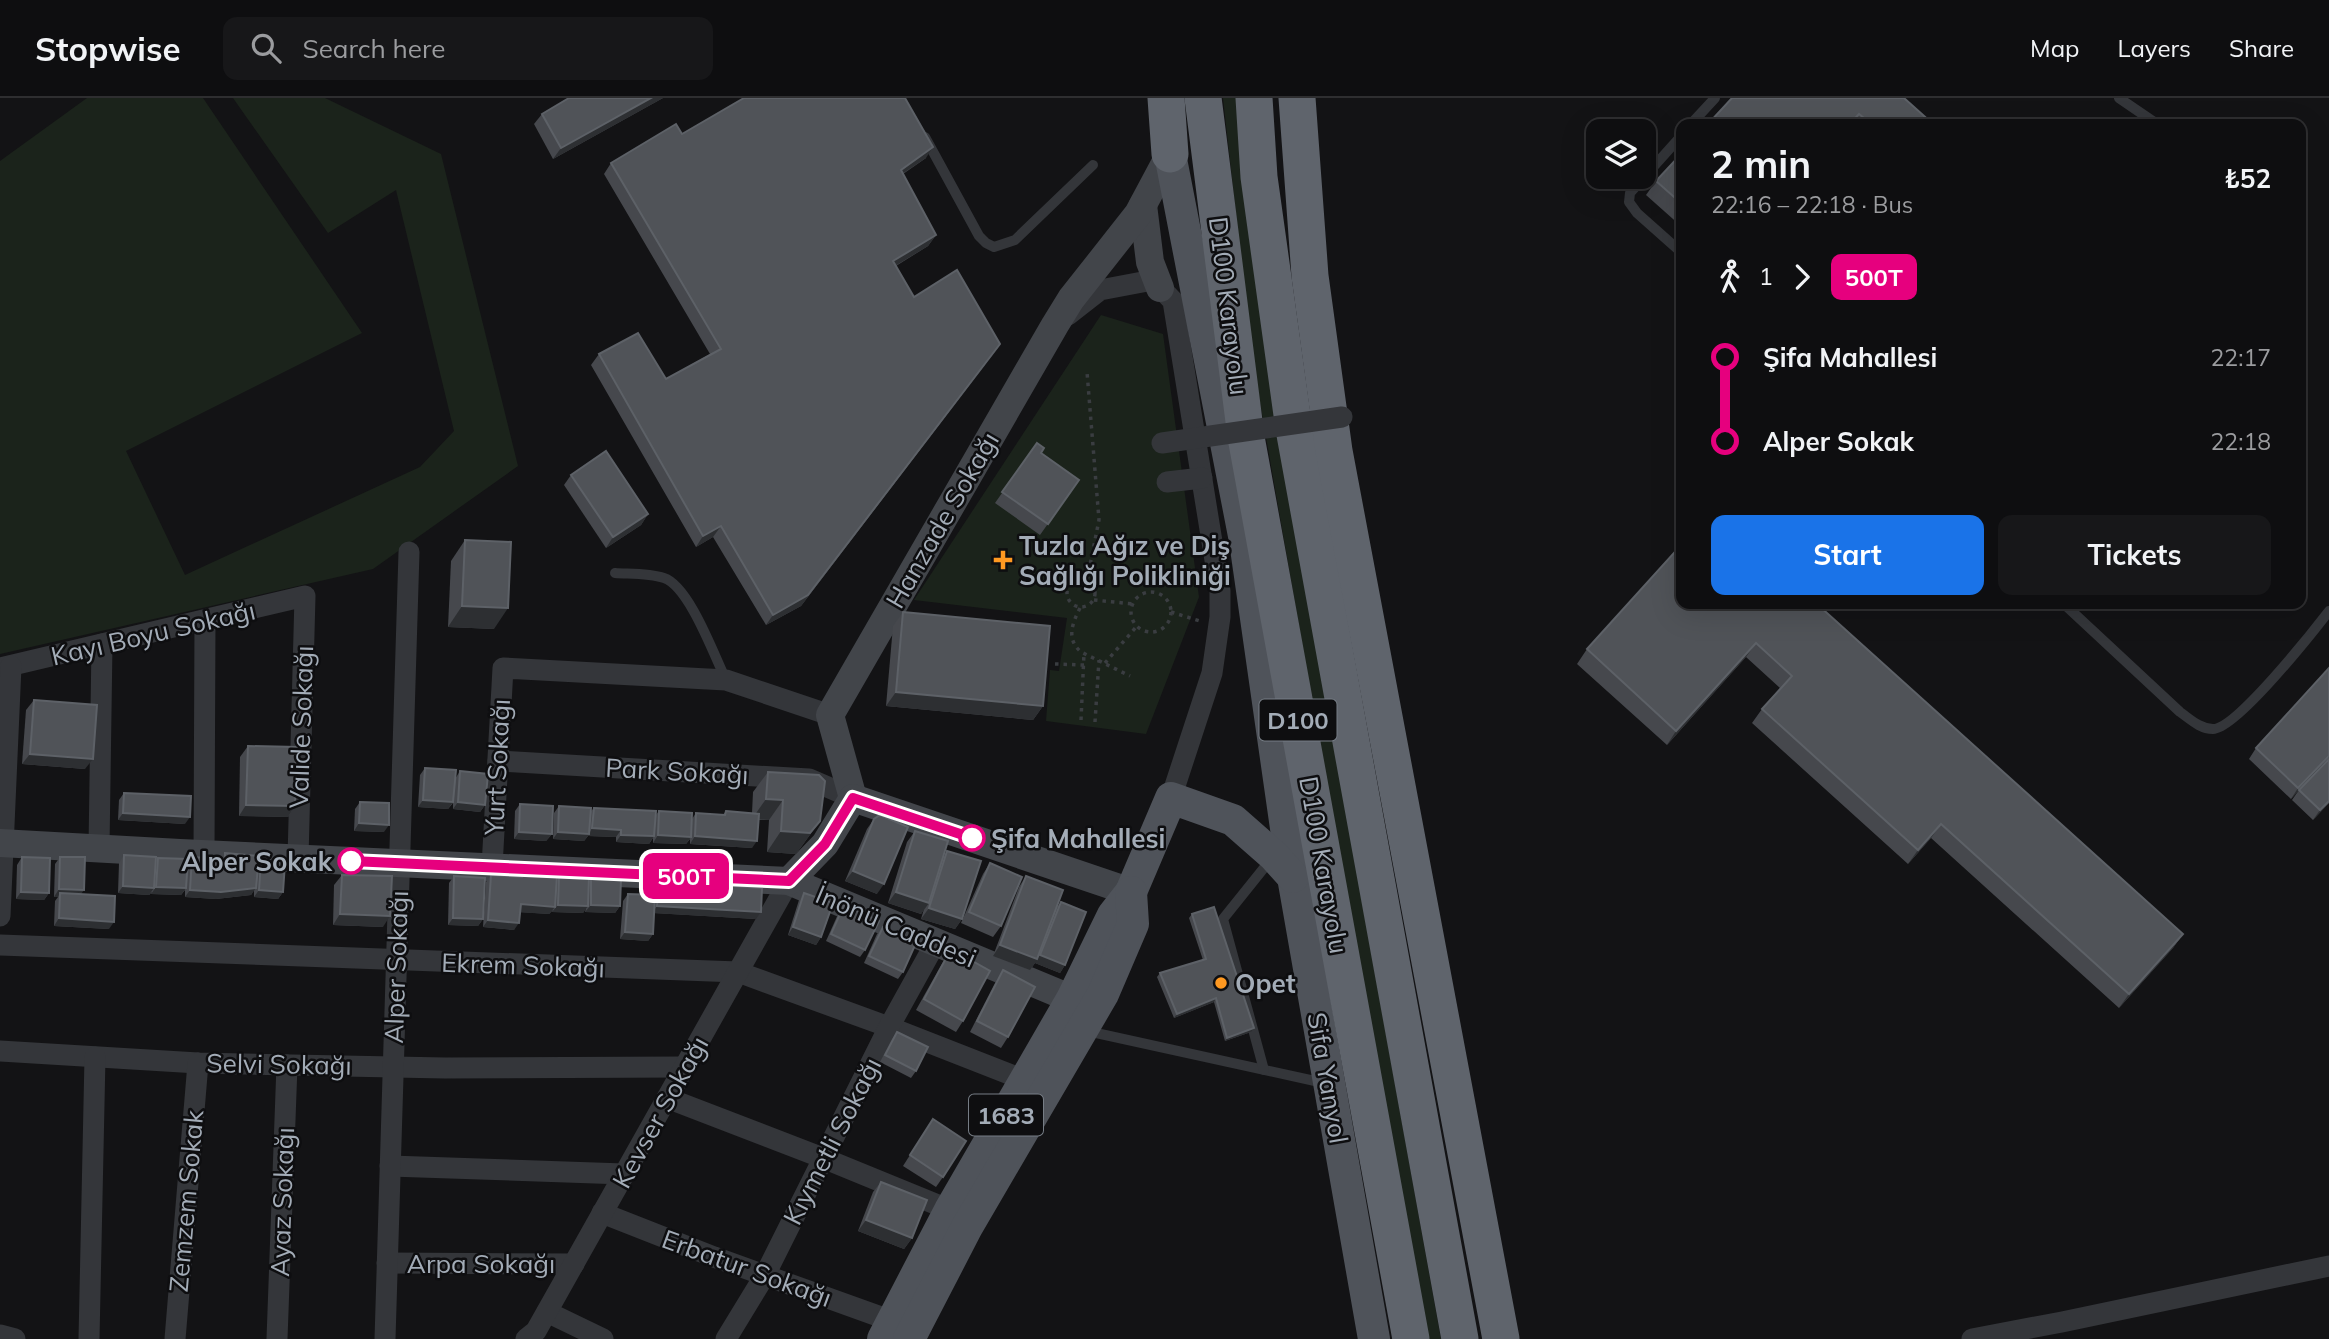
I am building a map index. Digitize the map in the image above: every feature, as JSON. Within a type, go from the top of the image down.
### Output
[{"type":"highway","points":[[1166,98],[1170,153]]},
{"type":"highway","name":"D100 Karayolu","points":[[1203,98],[1246,437],[1411,1339]]},
{"type":"highway","name":"D100 Karayolu","points":[[1254,98],[1259,177],[1294,429],[1460,1339]]},
{"type":"highway","points":[[1297,98],[1310,276],[1501,1339]]},
{"type":"main road","name":"Sifa Yanyol","points":[[1170,153],[1245,541],[1283,866],[1329,1084],[1374,1339]]},
{"type":"main road","points":[[1130,892],[1171,798],[1233,820],[1283,866]]},
{"type":"main road","name":"1683","points":[[894,1333],[950,1210],[1073,999],[1113,915],[1130,892]]},
{"type":"main road","name":"1683","points":[[894,1333],[967,1227],[1084,1030],[1133,925],[1130,892]]},
{"type":"street","name":"Hanzade Sokağı","points":[[830,715],[1055,325],[1071,299],[1143,205],[1170,153]]},
{"type":"street","points":[[1143,205],[1150,262],[1160,288]]},
{"type":"street","points":[[1055,325],[1100,290],[1153,280],[1172,301],[1220,591],[1219,626],[1212,673],[1171,798]]},
{"type":"street","points":[[1162,443],[1342,417]]},
{"type":"street","points":[[1167,482],[1202,478]]},
{"type":"street","name":"Alper Sokağı","points":[[385,1339],[409,552]]},
{"type":"street","name":"Kayı Boyu Sokağı","points":[[6,667],[305,596]]},
{"type":"street","name":"Valide Sokağı","points":[[298,858],[305,596]]},
{"type":"street","points":[[204,854],[205,620]]},
{"type":"street","points":[[99,848],[102,644]]},
{"type":"street","points":[[0,916],[6,667]]},
{"type":"street","name":"Yurt Sokağı","points":[[492,866],[503,668],[726,680]]},
{"type":"street","points":[[726,680],[830,715],[853,798],[825,844],[789,881]]},
{"type":"street","name":"Park Sokağı","points":[[498,761],[808,779],[853,798]]},
{"type":"street","points":[[853,798],[1130,892]]},
{"type":"street","name":"İnönü Caddesi","points":[[2,843],[789,881],[1073,999]]},
{"type":"street","name":"Kevser Sokağı","points":[[526,1339],[536,1331],[547,1312],[789,881]]},
{"type":"street","name":"Kıymetli Sokağı","points":[[726,1339],[765,1275],[889,1027],[936,942]]},
{"type":"street","name":"Ekrem Sokağı","points":[[0,945],[738,972],[1027,1081]]},
{"type":"street","name":"Selvi Sokağı","points":[[0,1051],[198,1063],[684,1068]]},
{"type":"street","points":[[89,1339],[95,1057]]},
{"type":"street","name":"Zemzem Sokak","points":[[175,1339],[198,1063]]},
{"type":"street","name":"Ayaz Sokağı","points":[[277,1339],[287,1065]]},
{"type":"street","points":[[667,1098],[950,1210]]},
{"type":"street","points":[[390,1166],[624,1174]]},
{"type":"street","name":"Erbatur Sokağı","points":[[603,1213],[765,1275],[894,1333]]},
{"type":"street","name":"Arpa Sokağı","points":[[387,1263],[574,1264]]},
{"type":"street","points":[[1972,1339],[2046,1332],[2329,1266]]},
{"type":"street","points":[[547,1312],[603,1339]]},
{"type":"street","points":[[0,1335],[15,1339]]},
{"type":"lane","points":[[1696,119],[1715,98]]},
{"type":"lane","points":[[2119,98],[2150,119]]},
{"type":"lane","points":[[916,121],[979,236],[994,247],[1015,240],[1093,165]]},
{"type":"lane","points":[[1676,142],[1630,193],[1629,202],[1676,247]]},
{"type":"lane","points":[[615,573],[656,576],[678,586],[688,600],[726,680]]},
{"type":"lane","points":[[2069,609],[2180,712],[2200,727],[2214,729],[2226,724],[2241,711],[2283,668],[2329,611]]},
{"type":"lane","points":[[1264,1070],[1223,919],[1283,866]]},
{"type":"lane","points":[[1084,1030],[1329,1084]]},
{"type":"path","points":[[1087,372],[1099,520],[1087,580]]},
{"type":"path","points":[[1087,580],[1096,591],[1094,600],[1080,608],[1070,603],[1067,589],[1073,581],[1087,580]]},
{"type":"path","points":[[1143,593],[1156,593],[1167,600],[1171,612],[1167,624],[1149,632],[1137,626],[1131,615],[1133,604],[1143,593]]},
{"type":"path","points":[[1094,600],[1133,604]]},
{"type":"path","points":[[1080,608],[1071,636],[1075,647],[1130,676]]},
{"type":"path","points":[[1171,612],[1219,626]]},
{"type":"path","points":[[1095,722],[1102,662],[1137,626]]},
{"type":"path","points":[[1081,720],[1084,653]]},
{"type":"path","points":[[1055,664],[1084,665]]},
{"type":"shaded area","points":[[87,98],[203,98],[362,333],[126,451],[185,575],[420,467],[454,431],[396,190],[328,233],[233,98],[325,98],[441,154],[518,466],[373,569],[0,654],[0,161]]},
{"type":"shaded area","points":[[1223,98],[1236,98],[1244,187],[1275,419],[1441,1339],[1428,1339],[1337,843],[1252,357]]},
{"type":"shaded area","points":[[1101,315],[1163,334],[1199,597],[1146,734],[1046,721],[1050,670],[1059,671],[1067,618],[914,600]]},
{"type":"building","points":[[569,98],[651,98],[561,148],[542,114]]},
{"type":"building","points":[[744,98],[905,98],[933,147],[901,170],[936,235],[893,261],[914,297],[957,270],[1000,344],[808,595],[773,615],[721,526],[703,536],[599,354],[638,333],[666,379],[721,349],[611,163],[676,124],[682,134]]},
{"type":"building","points":[[1732,98],[1904,98],[1927,119],[1865,119],[1859,114],[1854,119],[1713,119]]},
{"type":"building","points":[[1676,159],[1676,199],[1656,181]]},
{"type":"building","points":[[1037,443],[1044,448],[1041,453],[1079,480],[1048,524],[1002,492]]},
{"type":"building","points":[[606,451],[648,514],[613,537],[571,475]]},
{"type":"building","points":[[465,540],[511,542],[508,608],[462,606]]},
{"type":"building","points":[[1676,551],[1676,609],[1823,609],[2183,934],[2129,994],[1941,824],[1918,850],[1762,709],[1792,676],[1756,643],[1676,731],[1587,649]]},
{"type":"building","points":[[903,612],[1050,626],[1043,706],[896,692]]},
{"type":"building","points":[[2329,668],[2329,756],[2298,788],[2256,748]]},
{"type":"building","points":[[34,700],[97,705],[93,759],[30,754]]},
{"type":"building","points":[[248,746],[297,747],[295,806],[246,805]]},
{"type":"building","points":[[2329,759],[2329,801],[2320,810],[2299,790]]},
{"type":"building","points":[[425,768],[456,770],[453,802],[423,800]]},
{"type":"building","points":[[460,771],[488,774],[485,805],[458,802]]},
{"type":"building","points":[[768,772],[819,775],[825,781],[820,821],[810,833],[781,831],[783,800],[766,799]]},
{"type":"building","points":[[124,793],[191,796],[190,817],[123,813]]},
{"type":"building","points":[[360,802],[389,803],[389,825],[359,823]]},
{"type":"building","points":[[520,804],[553,806],[552,834],[519,832]]},
{"type":"building","points":[[559,806],[591,808],[589,834],[558,832]]},
{"type":"building","points":[[594,808],[656,811],[654,836],[621,835],[621,830],[592,828]]},
{"type":"building","points":[[659,811],[692,813],[691,837],[658,835]]},
{"type":"building","points":[[726,811],[759,814],[757,841],[695,836],[696,813],[725,815]]},
{"type":"building","points":[[880,815],[908,827],[884,884],[853,871],[874,819]]},
{"type":"building","points":[[915,831],[948,841],[929,903],[896,892]]},
{"type":"building","points":[[947,851],[981,861],[962,919],[929,908]]},
{"type":"building","points":[[225,853],[259,856],[256,888],[221,892],[190,890],[192,857],[225,859]]},
{"type":"building","points":[[124,855],[156,857],[154,888],[123,886]]},
{"type":"building","points":[[22,857],[50,858],[49,893],[21,892]]},
{"type":"building","points":[[60,857],[85,857],[84,890],[59,889]]},
{"type":"building","points":[[158,858],[188,859],[186,888],[156,887]]},
{"type":"building","points":[[261,861],[285,863],[283,892],[259,890]]},
{"type":"building","points":[[990,863],[1022,877],[1001,926],[969,912]]},
{"type":"building","points":[[523,872],[557,875],[555,907],[521,904],[519,923],[488,920],[491,875],[522,877]]},
{"type":"building","points":[[342,875],[392,876],[390,916],[340,914]]},
{"type":"building","points":[[454,876],[485,878],[483,919],[453,918]]},
{"type":"building","points":[[559,876],[589,877],[588,906],[558,905]]},
{"type":"building","points":[[1026,876],[1063,890],[1037,959],[1000,945]]},
{"type":"building","points":[[591,879],[621,879],[620,906],[591,905]]},
{"type":"building","points":[[659,881],[762,888],[761,912],[657,906]]},
{"type":"building","points":[[60,893],[115,896],[114,922],[59,918]]},
{"type":"building","points":[[804,893],[833,903],[821,937],[793,927]]},
{"type":"building","points":[[628,894],[655,895],[653,934],[625,932]]},
{"type":"building","points":[[1061,902],[1086,912],[1065,965],[1040,955]]},
{"type":"building","points":[[844,905],[879,921],[865,950],[831,934]]},
{"type":"building","points":[[1214,907],[1254,1028],[1227,1038],[1216,998],[1177,1014],[1160,973],[1206,959],[1192,914]]},
{"type":"building","points":[[883,927],[916,943],[903,972],[869,956]]},
{"type":"building","points":[[951,949],[990,971],[963,1021],[924,999]]},
{"type":"building","points":[[1003,970],[1035,987],[1008,1037],[977,1021]]},
{"type":"building","points":[[897,1032],[928,1047],[916,1071],[885,1055]]},
{"type":"building","points":[[933,1119],[966,1141],[943,1177],[910,1155]]},
{"type":"building","points":[[881,1182],[927,1200],[912,1238],[866,1220]]},
{"type":"bus line","name":"500T","points":[[351,861],[789,881],[825,844],[853,798],[972,838]]},
{"type":"place","name":"Tuzla Ağız ve Diş Sağlığı Polikliniği","points":[[1003,560]]},
{"type":"place","name":"Şifa Mahallesi","points":[[972,838]]},
{"type":"place","name":"Alper Sokak","points":[[351,861]]},
{"type":"place","name":"Opet","points":[[1221,983]]}]
